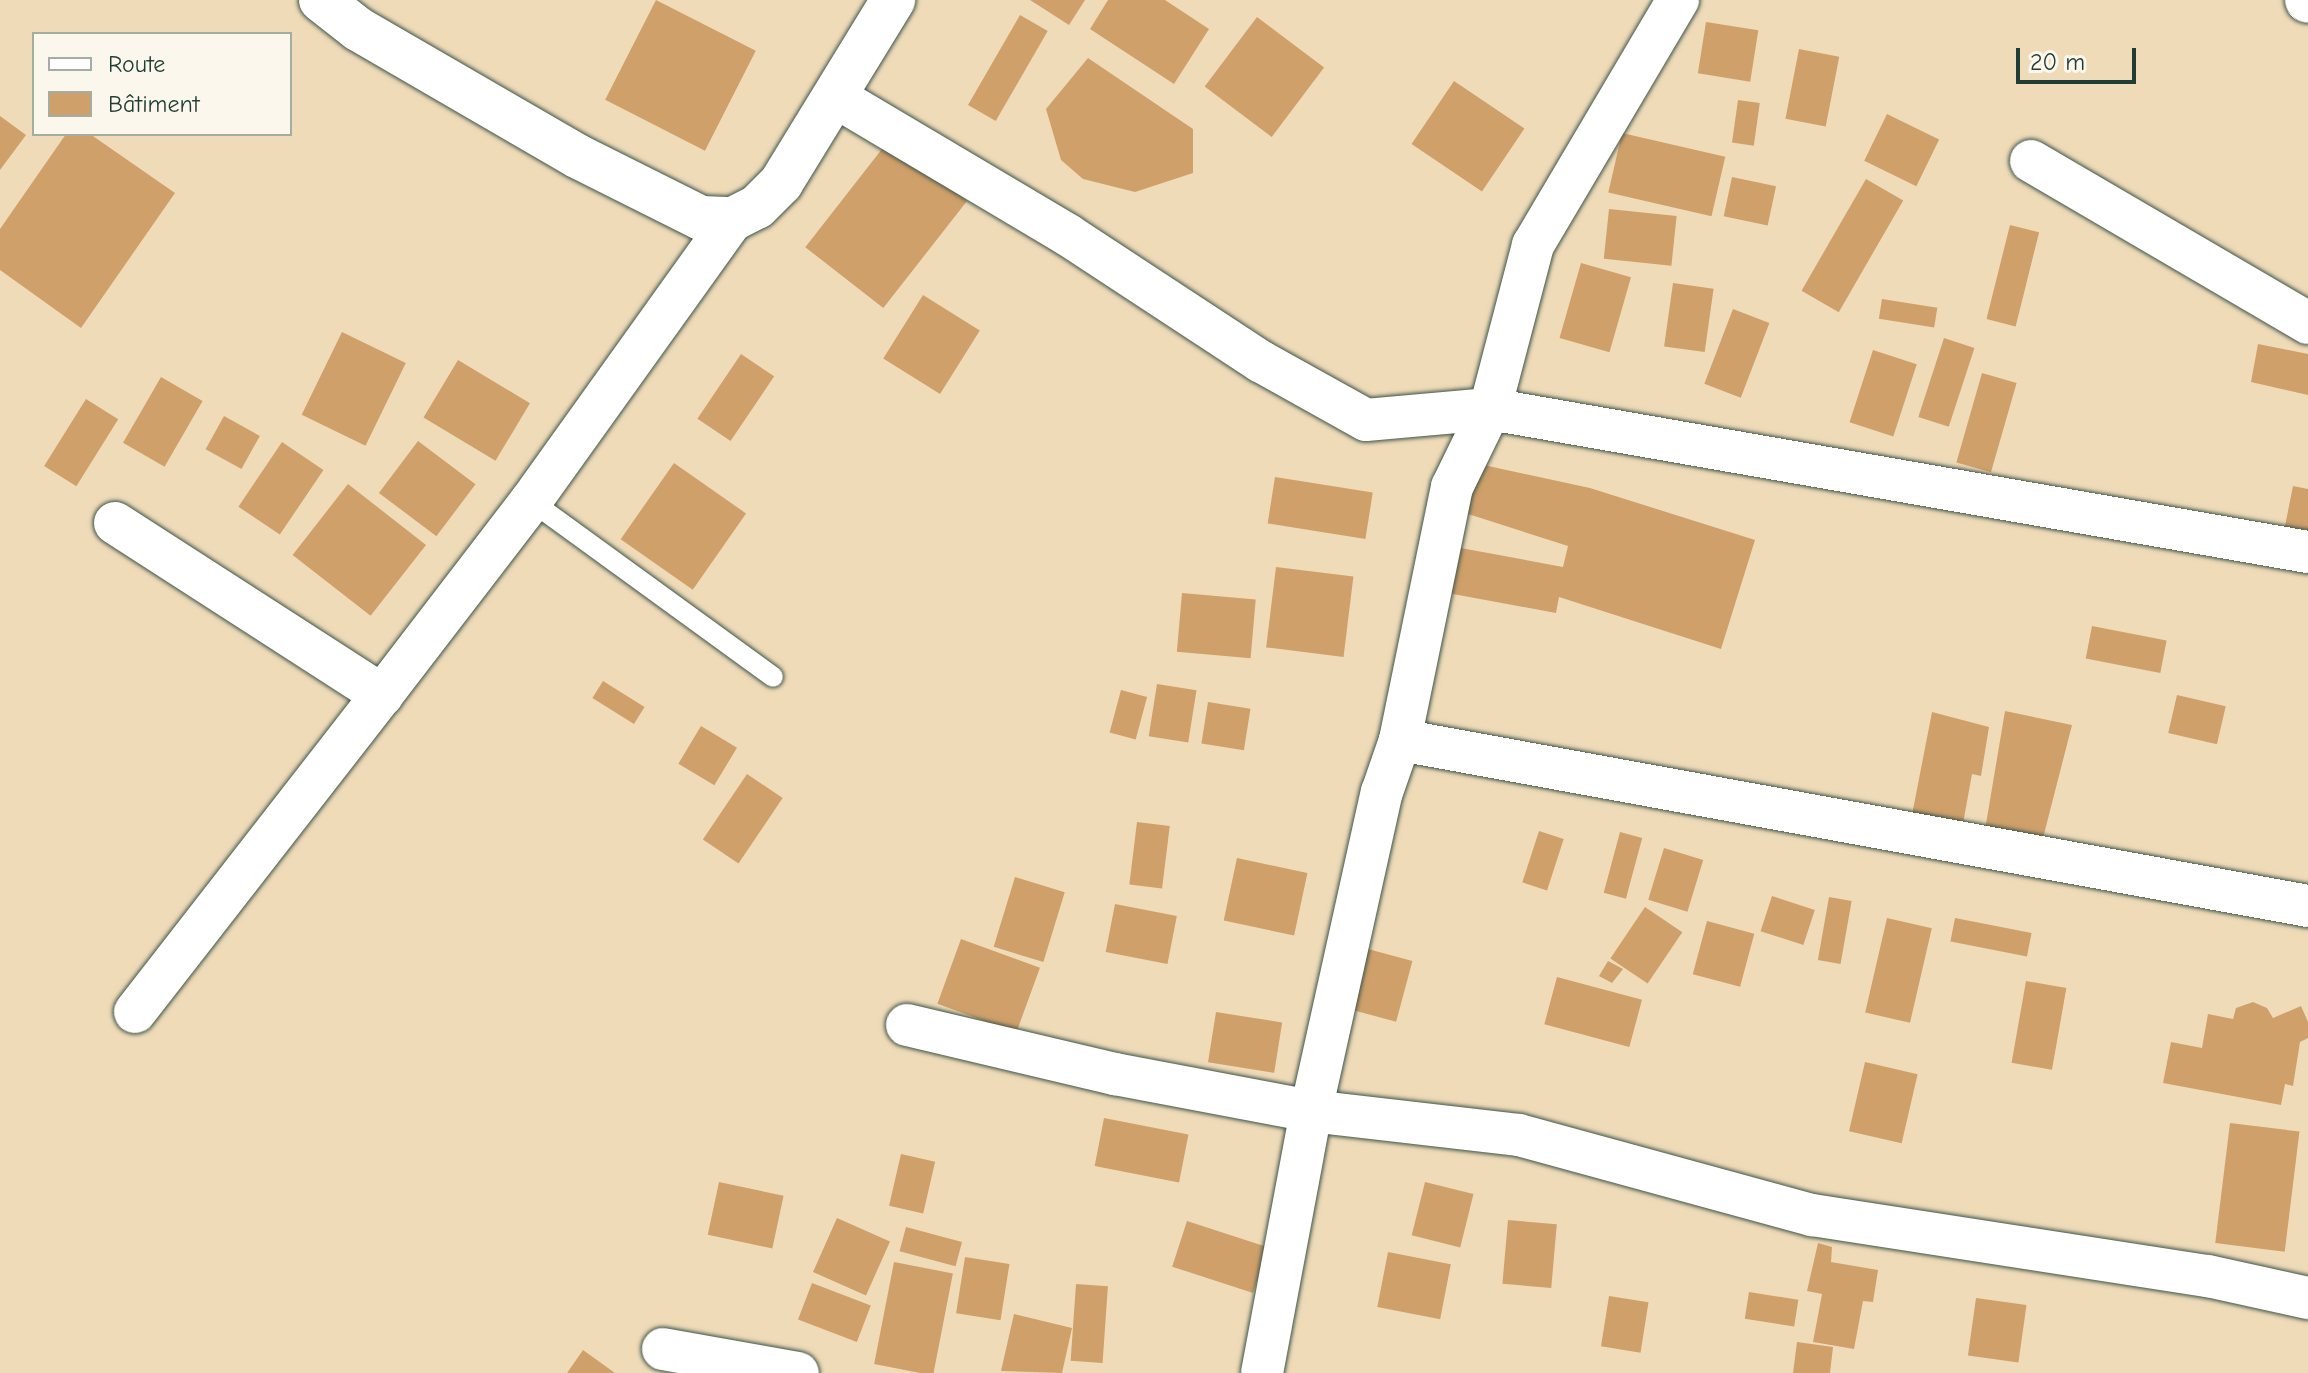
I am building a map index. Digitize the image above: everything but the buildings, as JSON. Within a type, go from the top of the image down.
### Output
[{"type":"main road","points":[[321,0],[358,29],[577,156],[701,218],[733,219],[757,207],[781,183],[893,0]]},
{"type":"street","points":[[1262,1373],[1311,1111],[1382,792],[1400,740],[1452,487],[1490,409],[1533,245],[1678,0]]},
{"type":"street","points":[[834,96],[1068,235],[1260,361],[1366,420],[1490,409],[2308,552]]},
{"type":"street","points":[[2031,161],[2308,323]]},
{"type":"street","points":[[135,1012],[531,501],[733,219]]},
{"type":"street","points":[[115,523],[382,695]]},
{"type":"street","points":[[1400,740],[2308,906]]},
{"type":"street","points":[[907,1025],[1115,1074],[1311,1111],[1519,1135],[1812,1215],[2208,1276],[2308,1298]]},
{"type":"street","points":[[663,1349],[798,1373]]},
{"type":"lane","points":[[531,501],[773,677]]}]
